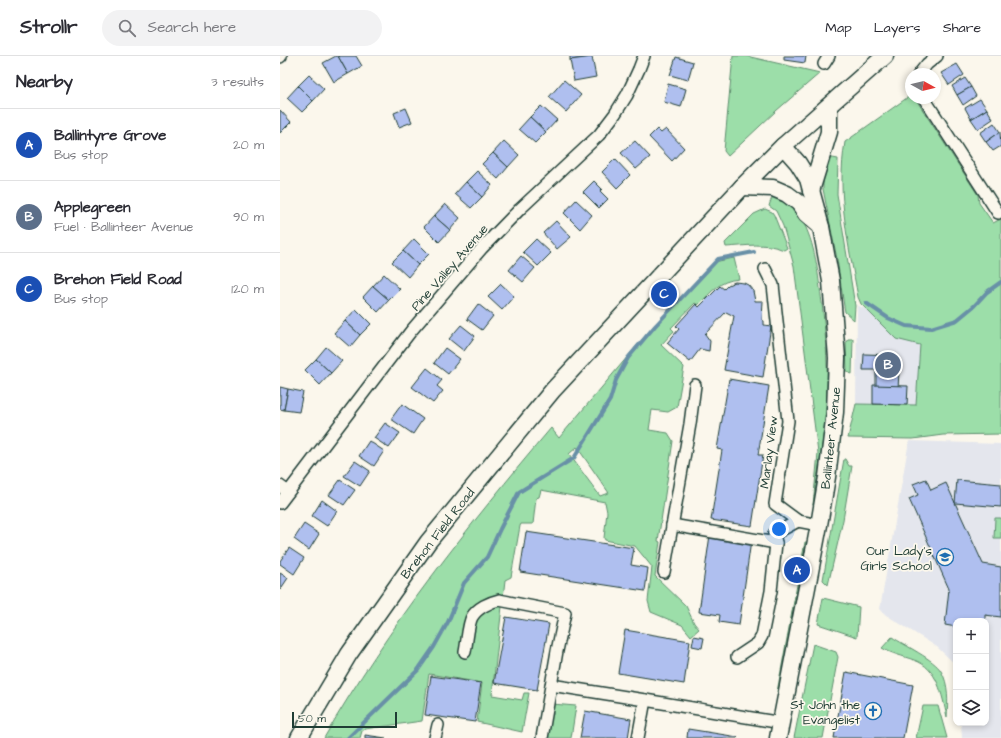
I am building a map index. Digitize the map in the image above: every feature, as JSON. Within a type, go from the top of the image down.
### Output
[{"type":"main road","name":"Brehon Field Road","points":[[299,738],[349,654],[428,542],[553,390],[742,187],[783,146],[885,56]]},
{"type":"main road","points":[[811,190],[829,132],[829,106]]},
{"type":"main road","name":"Ballinteer Avenue","points":[[780,731],[819,525],[833,438],[836,405],[837,358],[831,280],[821,227],[808,179],[801,167],[783,146]]},
{"type":"main road","points":[[742,187],[773,188],[787,194],[799,203],[806,214],[821,227]]},
{"type":"street","name":"Pine Valley Avenue","points":[[280,503],[284,489],[407,337],[482,248],[520,209],[599,135],[627,95],[644,56]]},
{"type":"street","points":[[924,68],[937,56]]},
{"type":"street","points":[[928,104],[998,213]]},
{"type":"street","name":"Marlay View","points":[[765,269],[773,285],[788,420],[775,504],[798,521]]},
{"type":"street","points":[[664,572],[690,424],[695,385]]},
{"type":"street","points":[[736,657],[758,643],[762,636],[771,591],[776,543],[774,534],[798,521],[819,525]]},
{"type":"street","points":[[672,525],[776,543]]},
{"type":"street","points":[[465,652],[472,617],[477,610],[491,602],[499,600],[565,613],[542,738]]},
{"type":"street","points":[[551,685],[645,700],[780,731]]},
{"type":"street","points":[[638,738],[645,700]]},
{"type":"street","points":[[436,738],[438,725]]},
{"type":"shaded area","points":[[857,305],[921,336],[916,405],[856,404]]},
{"type":"shaded area","name":"Our Lady's Girls School","points":[[909,441],[1001,444],[1001,738],[962,738],[961,726],[989,726],[989,618],[953,618],[953,662],[937,647],[886,615],[880,609]]},
{"type":"green space","points":[[733,56],[746,56],[820,73],[776,111],[728,156],[724,151]]},
{"type":"green space","points":[[905,99],[905,104],[919,104],[978,195],[979,203],[993,223],[1001,219],[1001,434],[943,435],[913,439],[848,438],[856,404],[916,405],[920,345],[896,339],[861,304],[858,297],[843,200],[842,181],[845,142]]},
{"type":"green space","points":[[827,157],[838,159],[837,194],[855,306],[854,320],[845,312],[837,259],[823,189],[823,179]]},
{"type":"green space","points":[[773,196],[785,202],[799,214],[810,238],[818,271],[827,356],[827,377],[822,446],[813,505],[818,453],[794,266],[783,226],[776,211],[769,206]]},
{"type":"green space","points":[[765,209],[772,212],[774,215],[787,248],[784,250],[763,245],[726,247],[725,243],[754,214]]},
{"type":"green space","points":[[734,258],[739,279],[721,284],[698,305],[695,303],[671,328],[674,331],[661,345],[684,367],[677,407],[668,412],[652,410],[649,430],[668,433],[673,441],[658,541],[660,542],[655,576],[686,606],[694,623],[699,629],[691,636],[682,625],[651,612],[648,601],[652,567],[635,546],[605,540],[607,512],[605,502],[541,490],[539,497],[536,498],[533,524],[521,524],[520,526],[511,577],[505,580],[492,695],[522,700],[524,693],[529,693],[522,732],[477,722],[482,683],[429,674],[422,721],[365,729],[362,731],[360,738],[324,738],[375,657],[430,578],[520,465],[551,428],[559,438],[650,330],[714,262]],"holes":[[[577,447],[609,493],[600,496],[569,454]]]},
{"type":"green space","points":[[848,339],[853,339],[852,374],[847,372],[846,342]]},
{"type":"green space","points":[[844,459],[849,466],[852,466],[843,520],[828,585],[823,580]]},
{"type":"green space","points":[[995,518],[1001,518],[1001,538],[994,538]]},
{"type":"green space","points":[[805,542],[806,542],[777,692]]},
{"type":"green space","points":[[823,598],[859,607],[857,637],[818,624]]},
{"type":"green space","points":[[892,637],[932,662],[941,671],[947,687],[947,717],[938,683],[929,669],[914,660],[882,648]]},
{"type":"green space","points":[[813,644],[836,652],[838,657],[823,738],[794,738]]},
{"type":"green space","points":[[552,704],[576,706],[571,738],[546,738]]},
{"type":"green space","points":[[923,706],[938,706],[947,738],[916,738]]},
{"type":"building","points":[[338,56],[348,74],[334,82],[323,63]]},
{"type":"building","points":[[338,56],[356,56],[362,66],[348,74]]},
{"type":"building","points":[[570,56],[592,56],[592,57],[570,60]]},
{"type":"building","points":[[784,56],[806,56],[805,63],[784,60]]},
{"type":"building","points":[[592,57],[596,77],[574,81],[570,60]]},
{"type":"building","points":[[676,57],[693,62],[688,80],[670,75]]},
{"type":"building","points":[[957,64],[964,75],[949,85],[941,73]]},
{"type":"building","points":[[309,75],[324,89],[313,101],[298,86]]},
{"type":"building","points":[[965,78],[971,87],[957,95],[952,86]]},
{"type":"building","points":[[564,80],[581,95],[566,112],[549,97]]},
{"type":"building","points":[[668,84],[686,89],[681,107],[664,102]]},
{"type":"building","points":[[298,86],[313,101],[302,112],[287,98]]},
{"type":"building","points":[[971,87],[976,96],[963,105],[957,95]]},
{"type":"building","points":[[980,99],[987,109],[971,119],[965,108]]},
{"type":"building","points":[[541,106],[557,120],[546,132],[530,117]]},
{"type":"building","points":[[406,108],[412,122],[399,127],[394,113]]},
{"type":"building","points":[[987,109],[993,119],[978,129],[971,119]]},
{"type":"building","points":[[280,110],[291,122],[280,133]]},
{"type":"building","points":[[530,117],[546,132],[535,143],[519,129]]},
{"type":"building","points":[[994,123],[1000,132],[986,142],[980,133]]},
{"type":"building","points":[[657,129],[661,133],[666,129],[684,148],[672,161],[649,137]]},
{"type":"building","points":[[1000,132],[1001,146],[993,151],[986,142]]},
{"type":"building","points":[[504,141],[519,155],[508,167],[493,153]]},
{"type":"building","points":[[635,141],[650,157],[636,169],[621,153]]},
{"type":"building","points":[[493,153],[508,167],[498,179],[482,164]]},
{"type":"building","points":[[615,159],[630,175],[617,188],[602,172]]},
{"type":"building","points":[[477,171],[492,185],[482,197],[466,182]]},
{"type":"building","points":[[594,181],[602,189],[600,191],[608,199],[599,208],[583,192]]},
{"type":"building","points":[[466,182],[482,197],[471,208],[455,194]]},
{"type":"building","points":[[576,200],[592,215],[580,229],[564,213]]},
{"type":"building","points":[[445,204],[460,218],[450,230],[434,216]]},
{"type":"building","points":[[434,216],[450,230],[439,242],[424,227]]},
{"type":"building","points":[[556,221],[571,237],[557,249],[543,233]]},
{"type":"building","points":[[414,239],[429,254],[418,265],[403,251]]},
{"type":"building","points":[[536,239],[551,253],[538,266],[523,252]]},
{"type":"building","points":[[403,251],[418,265],[408,277],[392,262]]},
{"type":"building","points":[[521,256],[535,268],[523,282],[509,270]]},
{"type":"building","points":[[384,274],[400,289],[389,300],[373,286]]},
{"type":"building","points":[[735,282],[748,285],[753,291],[755,301],[763,301],[762,320],[764,321],[764,325],[771,326],[763,377],[724,370],[734,316],[726,312],[705,334],[710,341],[709,351],[700,349],[690,362],[667,343],[679,329],[676,326],[696,304],[699,307],[720,286],[724,289],[728,285]]},
{"type":"building","points":[[501,284],[514,296],[502,310],[488,297]]},
{"type":"building","points":[[373,286],[389,300],[378,312],[363,297]]},
{"type":"building","points":[[478,304],[493,316],[482,330],[467,319]]},
{"type":"building","points":[[356,309],[371,324],[360,335],[345,321]]},
{"type":"building","points":[[345,321],[360,335],[350,347],[334,333]]},
{"type":"building","points":[[461,325],[475,336],[464,351],[449,339]]},
{"type":"building","points":[[326,347],[342,361],[331,373],[316,359]]},
{"type":"building","points":[[445,348],[460,359],[448,374],[434,363]]},
{"type":"building","points":[[864,354],[894,355],[893,371],[899,371],[898,389],[876,388],[876,370],[863,370]]},
{"type":"building","points":[[316,359],[331,373],[320,385],[305,370]]},
{"type":"building","points":[[427,368],[442,380],[437,386],[443,391],[433,403],[412,387]]},
{"type":"building","points":[[729,379],[769,386],[758,455],[763,455],[752,526],[711,520],[722,450],[717,449]]},
{"type":"building","points":[[873,385],[908,386],[907,405],[873,404]]},
{"type":"building","points":[[280,387],[288,389],[284,410],[280,409]]},
{"type":"building","points":[[288,389],[303,392],[299,412],[284,410]]},
{"type":"building","points":[[402,404],[423,419],[413,434],[391,419]]},
{"type":"building","points":[[385,423],[400,433],[389,448],[374,438]]},
{"type":"building","points":[[369,441],[384,451],[374,466],[359,456]]},
{"type":"building","points":[[355,461],[370,471],[360,486],[344,476]]},
{"type":"building","points":[[926,479],[931,490],[946,483],[983,564],[1001,567],[1001,617],[985,615],[985,618],[953,618],[953,626],[945,625],[949,589],[909,499],[918,495],[913,484]]},
{"type":"building","points":[[340,480],[355,490],[344,505],[329,495]]},
{"type":"building","points":[[957,480],[1001,484],[1001,507],[955,503]]},
{"type":"building","points":[[322,500],[337,511],[327,526],[312,516]]},
{"type":"building","points":[[304,524],[319,534],[309,550],[294,539]]},
{"type":"building","points":[[526,532],[634,548],[631,565],[648,568],[645,591],[520,572]]},
{"type":"building","points":[[710,535],[751,541],[739,625],[719,622],[720,615],[699,612]]},
{"type":"building","points":[[289,548],[304,558],[294,574],[280,564],[280,561]]},
{"type":"building","points":[[280,573],[288,578],[280,590]]},
{"type":"building","points":[[506,617],[549,624],[537,690],[494,683]]},
{"type":"building","points":[[625,630],[690,641],[684,684],[618,673]]},
{"type":"building","points":[[694,636],[704,638],[702,648],[692,646]]},
{"type":"building","name":"St John the Evangelist","points":[[846,672],[913,685],[903,738],[834,738]]},
{"type":"building","points":[[431,676],[481,683],[475,722],[425,715]]},
{"type":"building","points":[[585,711],[631,719],[628,738],[580,738]]},
{"type":"building","points":[[688,729],[738,737],[687,738]]},
{"type":"building","points":[[365,735],[386,738],[365,738]]},
{"type":"waterway","points":[[348,738],[418,670],[434,647],[448,622],[464,583],[487,557],[519,492],[574,458],[610,400],[616,380],[628,358],[655,326],[718,259],[754,252]]},
{"type":"waterway","points":[[866,303],[888,318],[906,326],[931,328],[957,320],[974,306],[987,292],[1001,282]]},
{"type":"place","name":"Brehon Field Road","points":[[664,294]]},
{"type":"place","name":"Applegreen","points":[[888,365]]},
{"type":"place","name":"Our Lady's Girls School","points":[[945,557]]},
{"type":"place","name":"Ballintyre Grove","points":[[797,570]]},
{"type":"place","name":"St John the Evangelist","points":[[873,711]]}]
